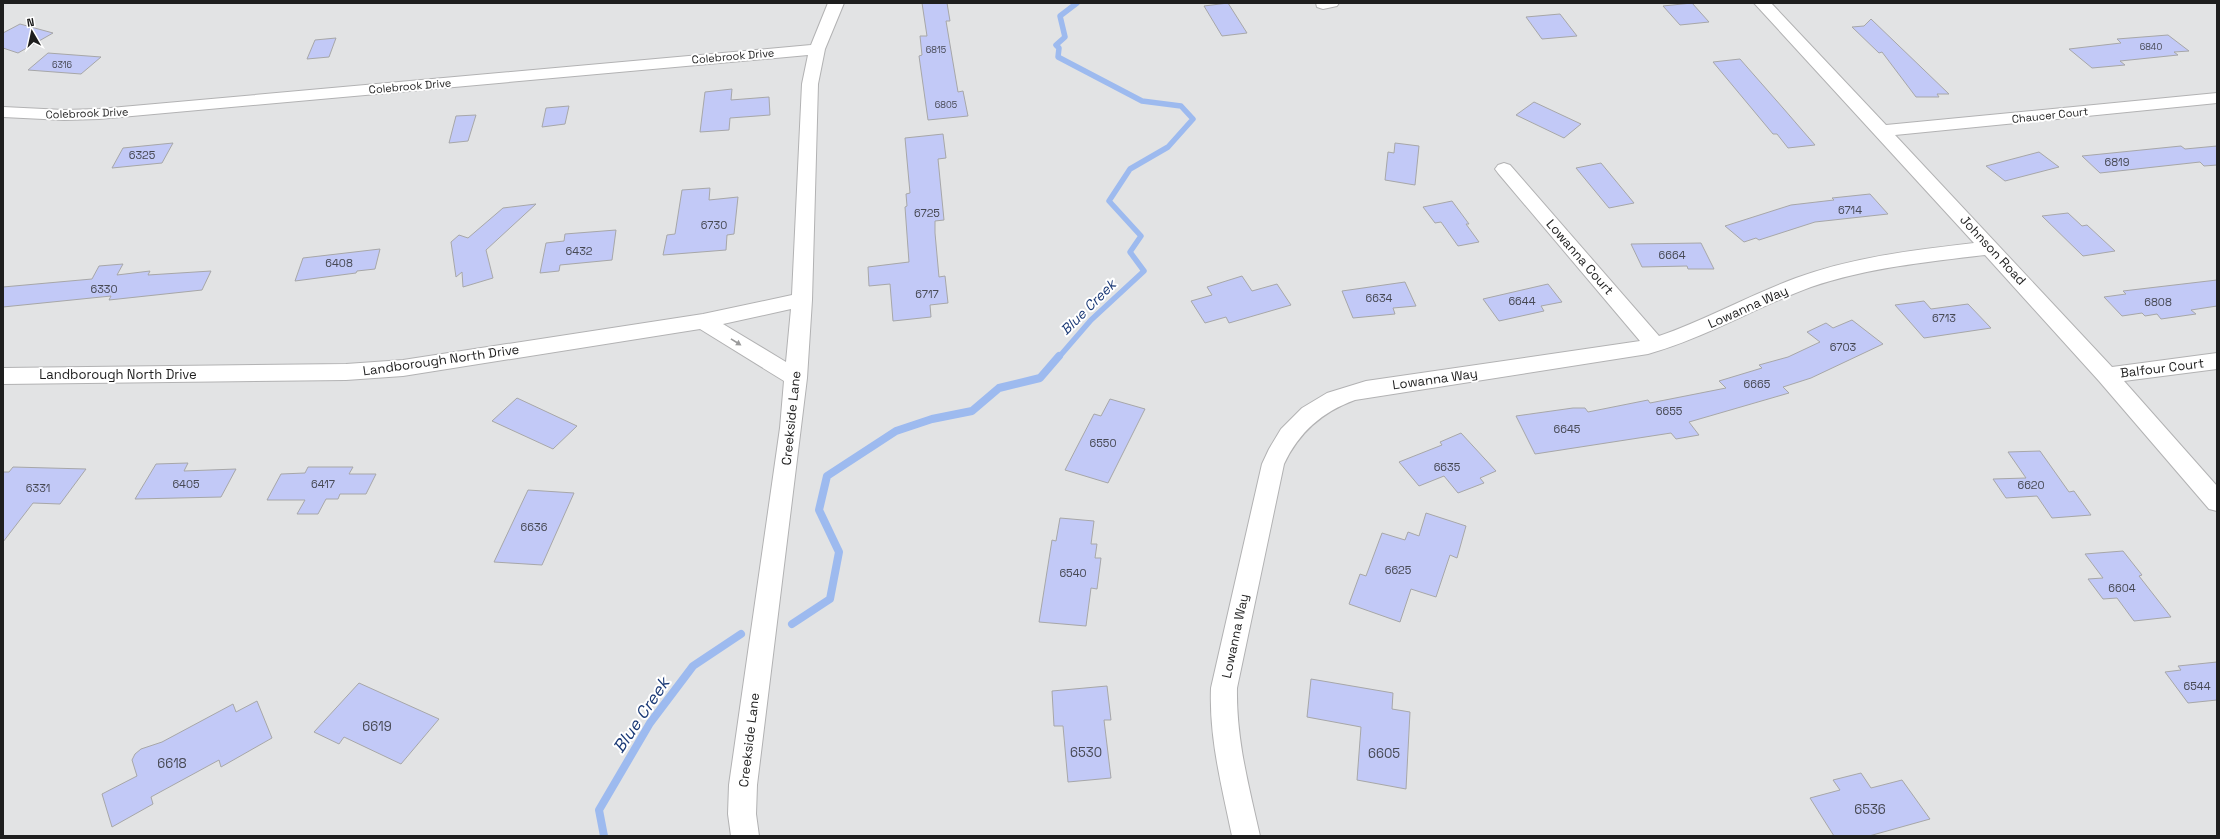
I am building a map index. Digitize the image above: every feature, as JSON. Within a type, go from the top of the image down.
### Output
[{"type":"street","name":"Creekside Lane","points":[[745,836],[742,814],[743,785],[791,428],[796,378],[802,300],[809,95],[817,49],[836,3]]},
{"type":"street","name":"Johnson Road","points":[[1762,3],[1883,131],[2107,375],[2217,502]]},
{"type":"street","name":"Colebrook Drive","points":[[3,112],[64,115],[100,114],[817,49]]},
{"type":"street","name":"Chaucer Court","points":[[1883,131],[2217,98]]},
{"type":"street","name":"Lowanna Court","points":[[1504,169],[1655,345]]},
{"type":"street","name":"Lowanna Way","points":[[1246,836],[1222,716],[1224,688],[1270,474],[1279,449],[1295,426],[1310,413],[1336,397],[1366,389],[1637,349],[1655,345],[1688,333],[1796,286],[1842,270],[1902,258],[1991,248]]},
{"type":"street","name":"Landborough North Drive","points":[[3,376],[346,372],[396,368],[703,321],[802,300]]},
{"type":"street","points":[[703,321],[796,378]]},
{"type":"street","name":"Balfour Court","points":[[2107,375],[2217,360]]},
{"type":"building","points":[[922,3],[947,3],[950,21],[946,21],[958,92],[963,91],[968,116],[928,120],[919,56],[922,55],[920,36],[927,36]]},
{"type":"building","points":[[1228,3],[1247,33],[1222,36],[1204,6]]},
{"type":"building","points":[[1692,3],[1709,22],[1680,25],[1663,6]]},
{"type":"building","points":[[1560,14],[1577,36],[1542,39],[1526,17]]},
{"type":"building","points":[[1871,19],[1949,94],[1937,94],[1939,97],[1916,97],[1882,52],[1879,53],[1852,27],[1864,26]]},
{"type":"building","points":[[20,24],[53,33],[18,53],[3,48],[3,33]]},
{"type":"building","points":[[2168,35],[2189,51],[2174,52],[2178,55],[2120,61],[2125,65],[2092,68],[2069,49],[2121,43],[2117,39]]},
{"type":"building","points":[[336,38],[329,57],[307,59],[315,40]]},
{"type":"building","points":[[48,53],[101,57],[81,74],[28,70]]},
{"type":"building","points":[[1740,59],[1815,145],[1788,148],[1777,134],[1773,134],[1713,62]]},
{"type":"building","points":[[732,89],[731,100],[769,97],[770,115],[730,118],[729,130],[700,132],[705,92]]},
{"type":"building","points":[[1534,102],[1581,124],[1564,138],[1516,115]]},
{"type":"building","points":[[569,106],[565,124],[542,127],[546,108]]},
{"type":"building","points":[[476,115],[468,141],[449,143],[456,116]]},
{"type":"building","points":[[943,134],[946,158],[938,159],[944,220],[935,221],[935,233],[939,277],[945,276],[948,303],[930,305],[931,317],[893,321],[890,284],[869,286],[868,267],[909,262],[905,207],[907,206],[906,194],[910,193],[905,138]]},
{"type":"building","points":[[173,143],[162,163],[112,168],[123,148]]},
{"type":"building","points":[[1395,143],[1419,146],[1415,185],[1385,180],[1388,152],[1394,153]]},
{"type":"building","points":[[2181,146],[2185,149],[2217,146],[2217,165],[2204,166],[2200,162],[2100,173],[2082,156]]},
{"type":"building","points":[[2039,152],[2059,167],[2005,181],[1986,166]]},
{"type":"building","points":[[1601,163],[1634,203],[1609,208],[1576,168]]},
{"type":"building","points":[[710,188],[709,200],[738,197],[734,234],[727,235],[726,250],[663,255],[667,235],[675,234],[682,190]]},
{"type":"building","points":[[1870,194],[1888,214],[1815,222],[1759,240],[1756,238],[1744,242],[1725,226],[1791,205],[1834,200],[1832,198]]},
{"type":"building","points":[[1452,201],[1469,224],[1466,224],[1479,242],[1458,246],[1441,222],[1435,223],[1423,207]]},
{"type":"building","points":[[536,204],[486,250],[493,278],[463,287],[462,272],[456,277],[451,242],[459,235],[468,238],[503,208]]},
{"type":"building","points":[[2068,213],[2082,226],[2087,225],[2115,251],[2083,256],[2042,216]]},
{"type":"building","points":[[616,230],[612,260],[560,265],[559,271],[540,273],[546,243],[564,241],[565,234]]},
{"type":"building","points":[[1701,243],[1714,269],[1688,269],[1687,266],[1642,267],[1631,244]]},
{"type":"building","points":[[380,249],[375,269],[295,281],[303,258]]},
{"type":"building","points":[[123,264],[117,275],[150,271],[148,275],[211,271],[202,290],[109,300],[111,296],[3,307],[3,287],[92,279],[99,266]]},
{"type":"building","points":[[1242,276],[1252,291],[1277,284],[1291,305],[1229,323],[1226,317],[1205,323],[1191,301],[1212,295],[1207,287]]},
{"type":"building","points":[[2217,280],[2217,306],[2191,310],[2196,314],[2161,319],[2157,314],[2145,316],[2142,313],[2122,316],[2104,297],[2126,294],[2123,291]]},
{"type":"building","points":[[1405,282],[1416,306],[1393,308],[1395,314],[1353,318],[1342,291]]},
{"type":"building","points":[[1548,284],[1562,302],[1541,306],[1544,311],[1499,321],[1483,299]]},
{"type":"building","points":[[1924,301],[1931,309],[1968,304],[1991,328],[1924,338],[1895,305]]},
{"type":"building","points":[[1852,320],[1883,344],[1811,378],[1783,387],[1789,393],[1689,422],[1699,435],[1676,439],[1671,433],[1535,454],[1516,416],[1573,408],[1585,408],[1588,412],[1648,400],[1650,403],[1726,388],[1719,381],[1762,368],[1759,365],[1788,357],[1820,342],[1807,332],[1826,323],[1833,328]]},
{"type":"building","points":[[517,398],[577,426],[553,449],[492,421]]},
{"type":"building","points":[[1110,399],[1145,409],[1108,483],[1065,470],[1094,414],[1101,416]]},
{"type":"building","points":[[1461,433],[1496,471],[1480,478],[1484,483],[1458,493],[1444,476],[1419,486],[1399,462],[1442,445],[1440,442]]},
{"type":"building","points":[[2040,451],[2069,492],[2074,491],[2091,515],[2052,518],[2037,496],[2006,498],[1993,479],[2026,478],[2008,452]]},
{"type":"building","points":[[188,463],[184,471],[236,469],[221,497],[135,499],[156,464]]},
{"type":"building","points":[[13,467],[86,469],[60,504],[33,503],[3,542],[3,472],[9,472]]},
{"type":"building","points":[[308,467],[353,467],[349,474],[376,474],[366,494],[340,494],[338,499],[326,499],[318,514],[297,514],[305,500],[267,500],[281,474],[305,473]]},
{"type":"building","points":[[528,490],[574,493],[542,565],[494,562]]},
{"type":"building","points":[[1426,513],[1466,526],[1457,558],[1450,555],[1436,597],[1411,589],[1400,622],[1349,604],[1360,574],[1366,576],[1382,533],[1405,540],[1408,532],[1419,536]]},
{"type":"building","points":[[1060,518],[1094,521],[1091,544],[1097,544],[1095,558],[1101,558],[1097,589],[1091,588],[1086,626],[1039,622],[1052,540],[1056,541]]},
{"type":"building","points":[[2123,551],[2142,575],[2139,576],[2171,617],[2134,621],[2117,598],[2103,599],[2088,579],[2103,578],[2085,554]]},
{"type":"building","points":[[2217,662],[2217,700],[2188,703],[2165,672],[2181,670],[2178,666]]},
{"type":"building","points":[[1311,679],[1393,693],[1392,709],[1410,712],[1406,789],[1357,780],[1361,727],[1307,717]]},
{"type":"building","points":[[359,683],[439,719],[401,764],[344,737],[339,744],[314,732]]},
{"type":"building","points":[[1107,686],[1111,720],[1104,720],[1111,778],[1068,782],[1063,726],[1054,726],[1052,691]]},
{"type":"building","points":[[257,701],[272,738],[221,767],[219,760],[151,797],[153,804],[112,827],[102,794],[137,776],[132,760],[135,754],[141,749],[162,742],[233,704],[236,712]]},
{"type":"building","points":[[1861,773],[1871,788],[1902,780],[1930,819],[1869,836],[1834,836],[1810,798],[1840,790],[1833,780]]},
{"type":"waterway","name":"Blue Creek","points":[[1059,357],[1091,320],[1144,271],[1130,252],[1141,236],[1109,201],[1130,169],[1168,147],[1193,119],[1181,106],[1142,101],[1058,57],[1059,48],[1056,45],[1065,37],[1060,16],[1077,3]]},
{"type":"waterway","name":"Blue Creek","points":[[792,624],[830,599],[839,552],[819,510],[827,476],[896,431],[932,419],[972,411],[999,388],[1040,378],[1059,356]]},
{"type":"waterway","name":"Blue Creek","points":[[604,836],[599,810],[650,723],[693,666],[741,634]]}]
